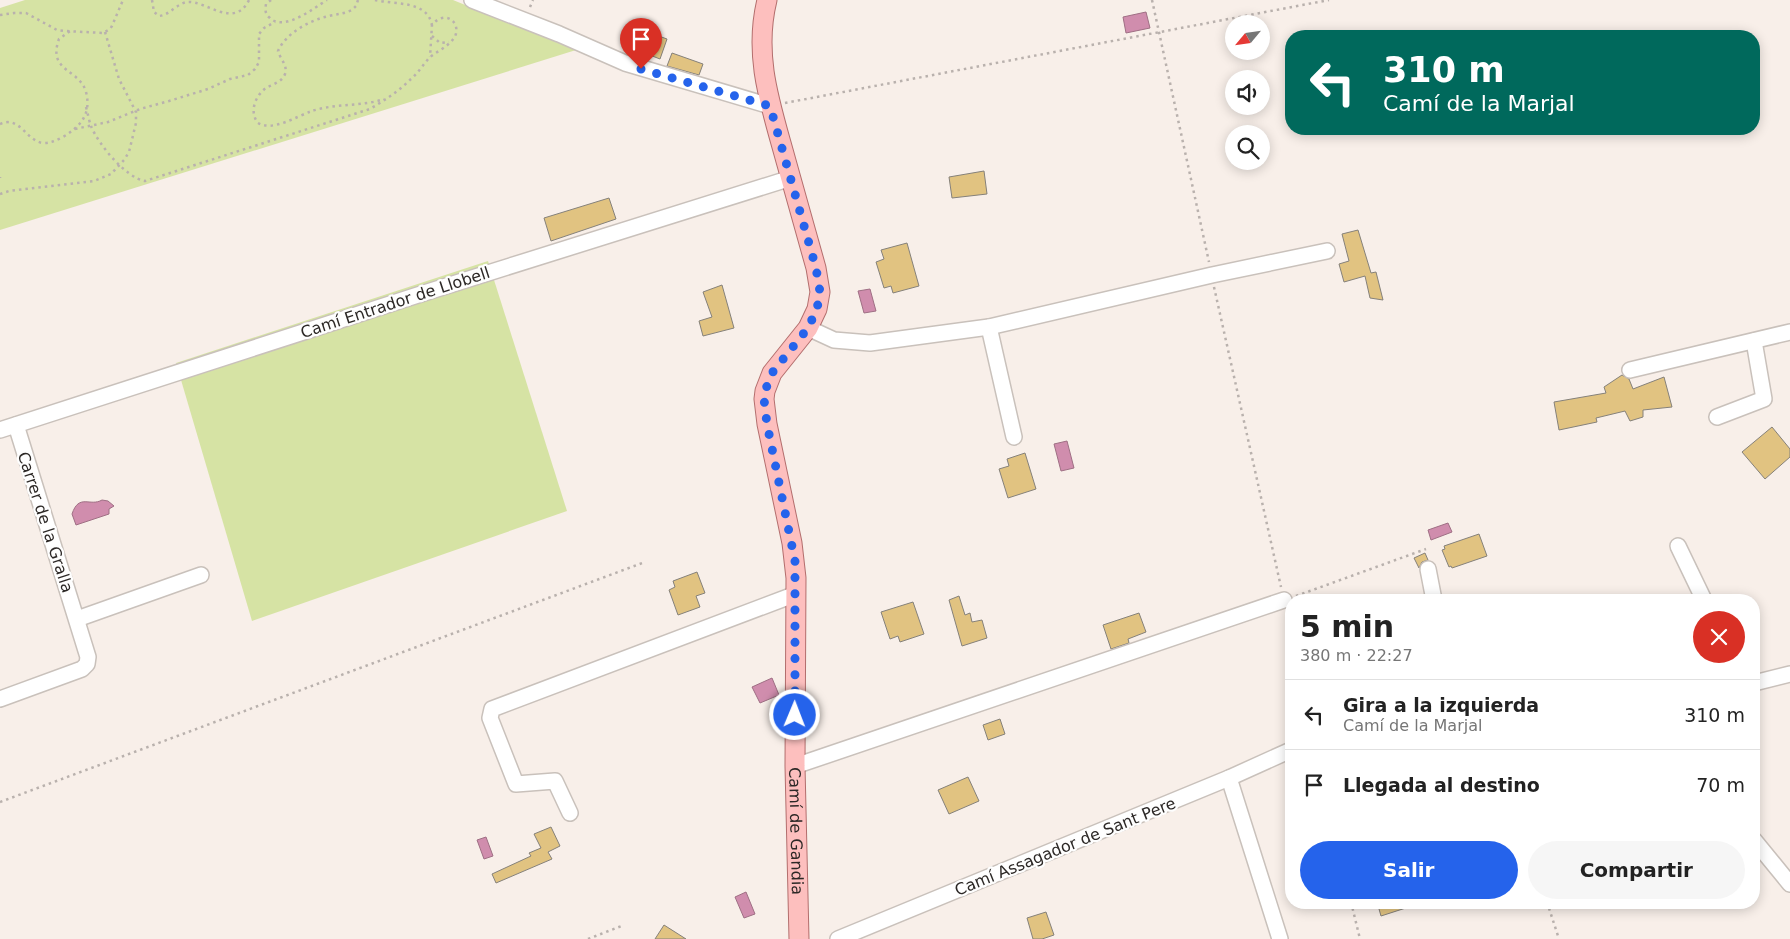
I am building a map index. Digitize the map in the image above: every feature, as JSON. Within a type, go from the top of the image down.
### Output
[{"type":"main road","name":"Camí de Gandia","points":[[768,0],[764,14],[761,53],[763,73],[770,106],[819,283],[819,300],[808,328],[772,373],[764,399],[767,424],[795,561],[795,766],[799,939]]},
{"type":"street","points":[[472,0],[625,63],[770,106]]},
{"type":"street","name":"Camí Entrador de Llobell","points":[[0,430],[421,294],[791,178]]},
{"type":"street","points":[[808,328],[834,340],[870,343],[989,327],[1212,275],[1327,251]]},
{"type":"street","points":[[989,327],[1014,437]]},
{"type":"street","points":[[1630,370],[1790,332]]},
{"type":"street","points":[[1717,417],[1764,399],[1754,341]]},
{"type":"street","name":"Carrer de la Gralla","points":[[0,699],[82,669],[87,664],[88,657],[16,425]]},
{"type":"street","points":[[1678,546],[1701,594]]},
{"type":"street","points":[[1428,569],[1433,594]]},
{"type":"street","points":[[77,619],[201,575]]},
{"type":"street","points":[[570,813],[556,781],[516,784],[490,718],[492,709],[796,594]]},
{"type":"street","points":[[795,766],[1284,600]]},
{"type":"street","points":[[1760,682],[1790,674]]},
{"type":"street","name":"Camí Assagador de Sant Pere","points":[[838,939],[1285,753]]},
{"type":"street","points":[[1228,778],[1280,939]]},
{"type":"street","points":[[1760,847],[1790,884]]},
{"type":"path","points":[[0,15],[26,13],[57,30],[105,32],[110,29],[115,21],[123,0]]},
{"type":"path","points":[[152,0],[154,12],[159,16],[170,13],[181,4],[190,2],[199,3],[226,13],[236,12],[244,7],[249,0]]},
{"type":"path","points":[[271,0],[266,4],[265,12],[270,19],[279,23],[291,21],[327,0]]},
{"type":"path","points":[[358,0],[352,10],[311,22],[284,42],[278,51],[285,67],[285,73],[281,80],[266,88],[259,95],[253,109],[254,117],[258,123],[268,126],[322,108],[377,102],[388,98]]},
{"type":"path","points":[[375,0],[419,7],[429,16],[432,25],[430,57]]},
{"type":"path","points":[[1152,0],[1285,604]]},
{"type":"path","points":[[770,106],[1329,0]]},
{"type":"path","points":[[86,108],[91,125],[99,140],[120,165],[134,177],[145,180],[370,109],[388,98],[411,79],[430,57],[452,40],[457,30],[454,22],[447,18],[438,19],[432,25]]},
{"type":"path","points":[[75,129],[108,122],[135,110],[208,89],[230,79],[248,75],[255,69],[258,62],[259,34],[264,28],[275,22]]},
{"type":"path","points":[[0,124],[5,122],[14,123],[22,127],[39,142],[46,143],[53,142],[80,126],[85,118],[87,96],[85,87],[58,62],[57,46],[59,39],[70,31]]},
{"type":"path","points":[[0,194],[94,181],[111,174],[129,152],[133,142],[136,123],[135,110],[120,79],[105,32]]},
{"type":"path","points":[[431,33],[436,41],[440,43],[452,40]]},
{"type":"path","points":[[1302,594],[1426,549]]},
{"type":"path","points":[[0,802],[645,562]]},
{"type":"path","points":[[1353,909],[1360,939]]},
{"type":"path","points":[[1549,909],[1559,939]]},
{"type":"path","points":[[588,939],[624,925]]},
{"type":"green space","points":[[25,0],[453,0],[576,50],[0,230],[0,8]]},
{"type":"green space","points":[[488,261],[567,511],[252,621],[176,363]]},
{"type":"shaded area","points":[[1146,12],[1150,28],[1126,33],[1123,17]]},
{"type":"shaded area","points":[[870,289],[876,311],[864,313],[858,291]]},
{"type":"shaded area","points":[[1067,441],[1074,468],[1061,471],[1054,444]]},
{"type":"shaded area","points":[[102,500],[108,501],[114,506],[109,509],[109,514],[76,525],[72,514],[78,504]]},
{"type":"shaded area","points":[[1448,523],[1452,532],[1431,540],[1428,530]]},
{"type":"shaded area","points":[[772,678],[779,695],[760,703],[752,687]]},
{"type":"shaded area","points":[[486,837],[493,856],[484,859],[477,840]]},
{"type":"shaded area","points":[[746,892],[755,914],[744,918],[735,897]]},
{"type":"building","points":[[656,35],[667,39],[660,59],[624,45],[628,36],[652,45]]},
{"type":"building","points":[[672,53],[703,64],[699,75],[667,66]]},
{"type":"building","points":[[984,171],[987,194],[952,198],[949,177]]},
{"type":"building","points":[[609,198],[616,219],[551,241],[544,218]]},
{"type":"building","points":[[1358,230],[1371,273],[1376,272],[1383,300],[1370,298],[1365,276],[1344,282],[1339,264],[1349,261],[1342,234]]},
{"type":"building","points":[[907,243],[919,286],[893,293],[891,286],[884,288],[876,262],[884,259],[881,250]]},
{"type":"building","points":[[722,285],[734,328],[703,336],[699,321],[712,317],[703,292]]},
{"type":"building","points":[[1622,375],[1629,379],[1633,389],[1664,377],[1672,407],[1643,410],[1643,417],[1630,421],[1625,411],[1596,418],[1597,422],[1559,430],[1554,402],[1606,393],[1604,387]]},
{"type":"building","points":[[1772,427],[1790,449],[1790,457],[1765,479],[1742,452]]},
{"type":"building","points":[[1025,453],[1036,489],[1008,498],[999,469],[1009,466],[1007,459]]},
{"type":"building","points":[[1479,534],[1487,556],[1452,568],[1451,566],[1449,567],[1442,550],[1445,549],[1444,546]]},
{"type":"building","points":[[1425,553],[1428,560],[1422,562],[1419,568],[1414,558]]},
{"type":"building","points":[[697,572],[705,593],[696,596],[700,607],[678,615],[669,590],[675,587],[673,581]]},
{"type":"building","points":[[959,596],[965,615],[970,613],[972,622],[982,620],[987,638],[962,646],[949,600]]},
{"type":"building","points":[[913,602],[924,634],[900,642],[898,636],[890,639],[881,612]]},
{"type":"building","points":[[1139,613],[1146,632],[1128,639],[1129,643],[1111,649],[1103,625]]},
{"type":"building","points":[[1000,719],[1005,734],[988,740],[983,725]]},
{"type":"building","points":[[968,777],[979,801],[949,814],[938,790]]},
{"type":"building","points":[[551,827],[560,846],[548,852],[552,859],[496,883],[492,874],[531,856],[529,853],[541,848],[534,834]]},
{"type":"building","points":[[1379,909],[1403,909],[1381,916]]},
{"type":"building","points":[[1046,912],[1054,935],[1042,939],[1033,939],[1027,918]]},
{"type":"building","points":[[664,925],[686,939],[655,939]]},
{"type":"route","points":[[641,69],[770,106],[816,268],[820,292],[817,309],[808,328],[772,373],[767,383],[764,399],[767,424],[795,561],[795,715]]}]
